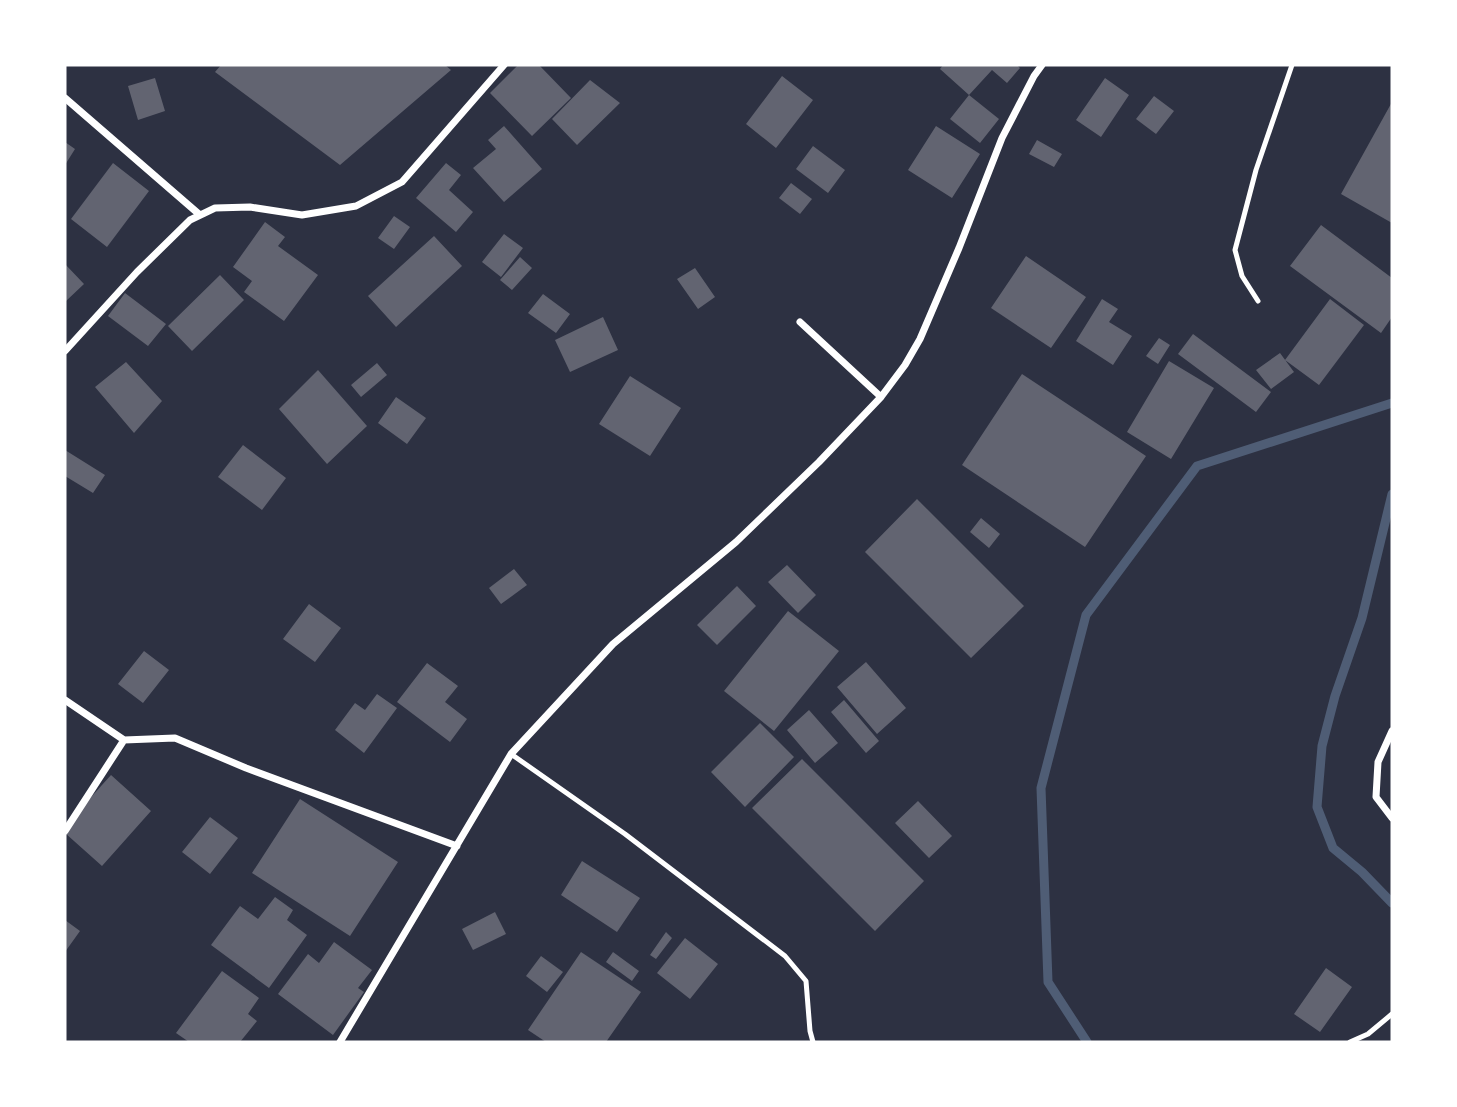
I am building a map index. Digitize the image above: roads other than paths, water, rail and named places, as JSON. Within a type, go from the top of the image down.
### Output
[{"type":"street","points":[[65,351],[190,219],[215,208],[250,207],[302,215],[356,206],[402,183],[504,65]]},
{"type":"street","points":[[340,1042],[512,754],[613,645],[736,541],[819,462],[881,397],[905,365],[920,339],[959,248],[1002,138],[1042,65]]},
{"type":"street","points":[[65,98],[200,215]]},
{"type":"street","points":[[800,322],[881,397]]},
{"type":"street","points":[[65,700],[124,740],[175,738],[246,768],[457,846]]},
{"type":"street","points":[[1392,731],[1378,762],[1376,797],[1392,818]]},
{"type":"street","points":[[65,831],[124,740]]},
{"type":"lane","points":[[1258,301],[1242,276],[1235,250],[1256,170],[1292,65]]},
{"type":"lane","points":[[512,754],[625,834],[785,956],[806,981],[813,1042]]},
{"type":"lane","points":[[1350,1042],[1368,1034],[1392,1014]]},
{"type":"waterway","points":[[1087,1042],[1048,982],[1041,788],[1086,615],[1197,466],[1392,403]]},
{"type":"waterway","points":[[1392,494],[1362,618],[1335,696],[1322,746],[1317,807],[1333,848],[1362,872],[1392,903]]}]
